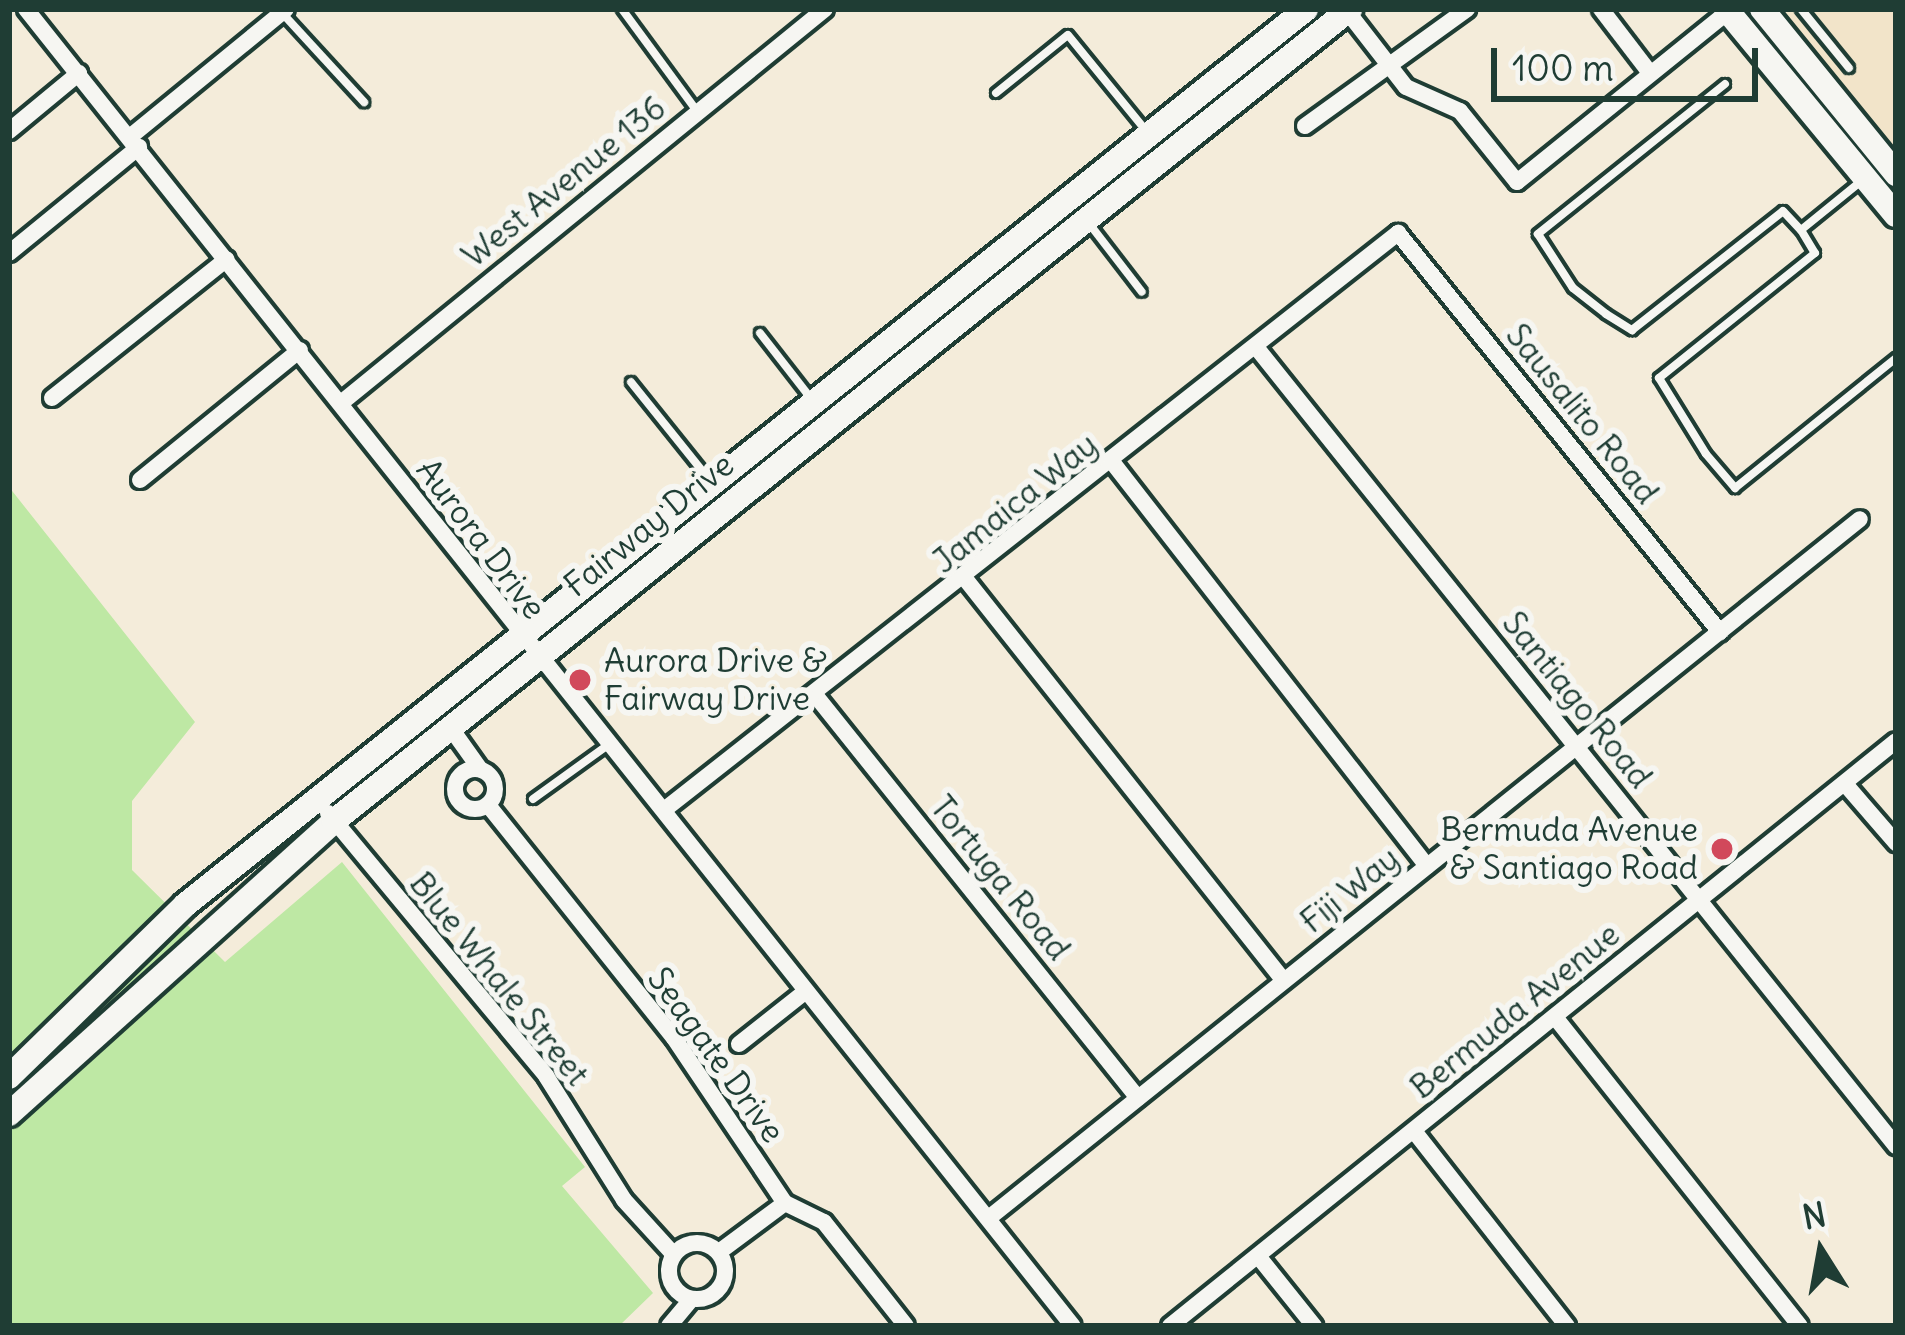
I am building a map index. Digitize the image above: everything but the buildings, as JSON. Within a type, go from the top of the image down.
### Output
[{"type":"street","name":"Aurora Drive","points":[[26,9],[300,350],[527,648],[664,810],[1073,1326]]},
{"type":"street","name":"West Avenue 136","points":[[341,403],[825,9]]},
{"type":"street","name":"Fairway Drive","points":[[9,1077],[185,904],[450,727],[527,648],[712,483],[1306,9]]},
{"type":"street","points":[[1305,126],[1392,68],[1467,9]]},
{"type":"street","points":[[1601,9],[1650,73]]},
{"type":"street","points":[[1762,9],[1896,174]]},
{"type":"street","points":[[1347,10],[1406,87],[1460,111],[1517,182],[1727,10],[1896,215]]},
{"type":"street","name":"Fairway Drive","points":[[9,1114],[326,811],[527,648],[881,382],[1347,10]]},
{"type":"street","points":[[9,253],[284,11]]},
{"type":"street","points":[[9,131],[79,74]]},
{"type":"street","name":"Jamaica Way","points":[[664,810],[967,580],[1397,232]]},
{"type":"street","name":"Sausalito Road","points":[[1397,232],[1720,632]]},
{"type":"street","points":[[52,398],[227,259]]},
{"type":"street","name":"Santiago Road","points":[[1256,347],[1896,1146]]},
{"type":"street","points":[[140,480],[300,350]]},
{"type":"street","points":[[866,362],[881,382]]},
{"type":"street","points":[[1113,463],[1427,866]]},
{"type":"street","name":"Fiji Way","points":[[990,1217],[1860,520]]},
{"type":"street","points":[[967,580],[1284,982]]},
{"type":"street","name":"Tortuga Road","points":[[816,696],[1138,1098]]},
{"type":"street","name":"Seagate Drive","points":[[450,727],[496,788],[488,805]]},
{"type":"street","name":"Bermuda Avenue","points":[[1170,1326],[1896,741]]},
{"type":"street","name":"Seagate Drive","points":[[481,769],[462,773],[455,791],[467,808],[488,805]]},
{"type":"street","points":[[1846,785],[1896,843]]},
{"type":"street","name":"Seagate Drive","points":[[488,805],[674,1038],[785,1203],[824,1222],[906,1326]]},
{"type":"street","name":"Blue Whale Street","points":[[326,811],[546,1076],[624,1200],[674,1255]]},
{"type":"street","points":[[739,1044],[806,991]]},
{"type":"street","points":[[1556,1017],[1800,1326]]},
{"type":"street","points":[[1414,1131],[1567,1326]]},
{"type":"street","points":[[719,1252],[785,1203]]},
{"type":"street","points":[[691,1300],[670,1282],[674,1255],[699,1243],[719,1252]]},
{"type":"street","points":[[669,1326],[691,1300],[722,1285],[719,1252]]},
{"type":"street","points":[[1258,1256],[1314,1326]]},
{"type":"lane","points":[[622,9],[698,112]]},
{"type":"lane","points":[[1801,9],[1849,68]]},
{"type":"lane","points":[[284,11],[364,101]]},
{"type":"lane","points":[[996,93],[1068,35],[1149,134]]},
{"type":"lane","points":[[1725,85],[1538,234],[1573,288],[1632,330],[1783,211],[1801,230],[1815,254],[1658,378],[1706,454],[1735,488],[1896,358]]},
{"type":"lane","points":[[1801,97],[1826,87]]},
{"type":"lane","points":[[1801,230],[1866,178]]},
{"type":"lane","points":[[1086,219],[1142,292]]},
{"type":"lane","points":[[760,333],[814,402]]},
{"type":"lane","points":[[631,382],[712,483]]},
{"type":"lane","points":[[533,799],[609,744]]},
{"type":"shaded area","points":[[1782,9],[1896,9],[1896,152]]},
{"type":"green space","points":[[9,487],[195,722],[132,801],[132,870],[225,962],[342,862],[585,1167],[562,1186],[653,1293],[619,1326],[9,1326]]},
{"type":"place","name":"Aurora Drive & Fairway Drive","points":[[580,680]]},
{"type":"place","name":"Bermuda Avenue & Santiago Road","points":[[1722,849]]}]
